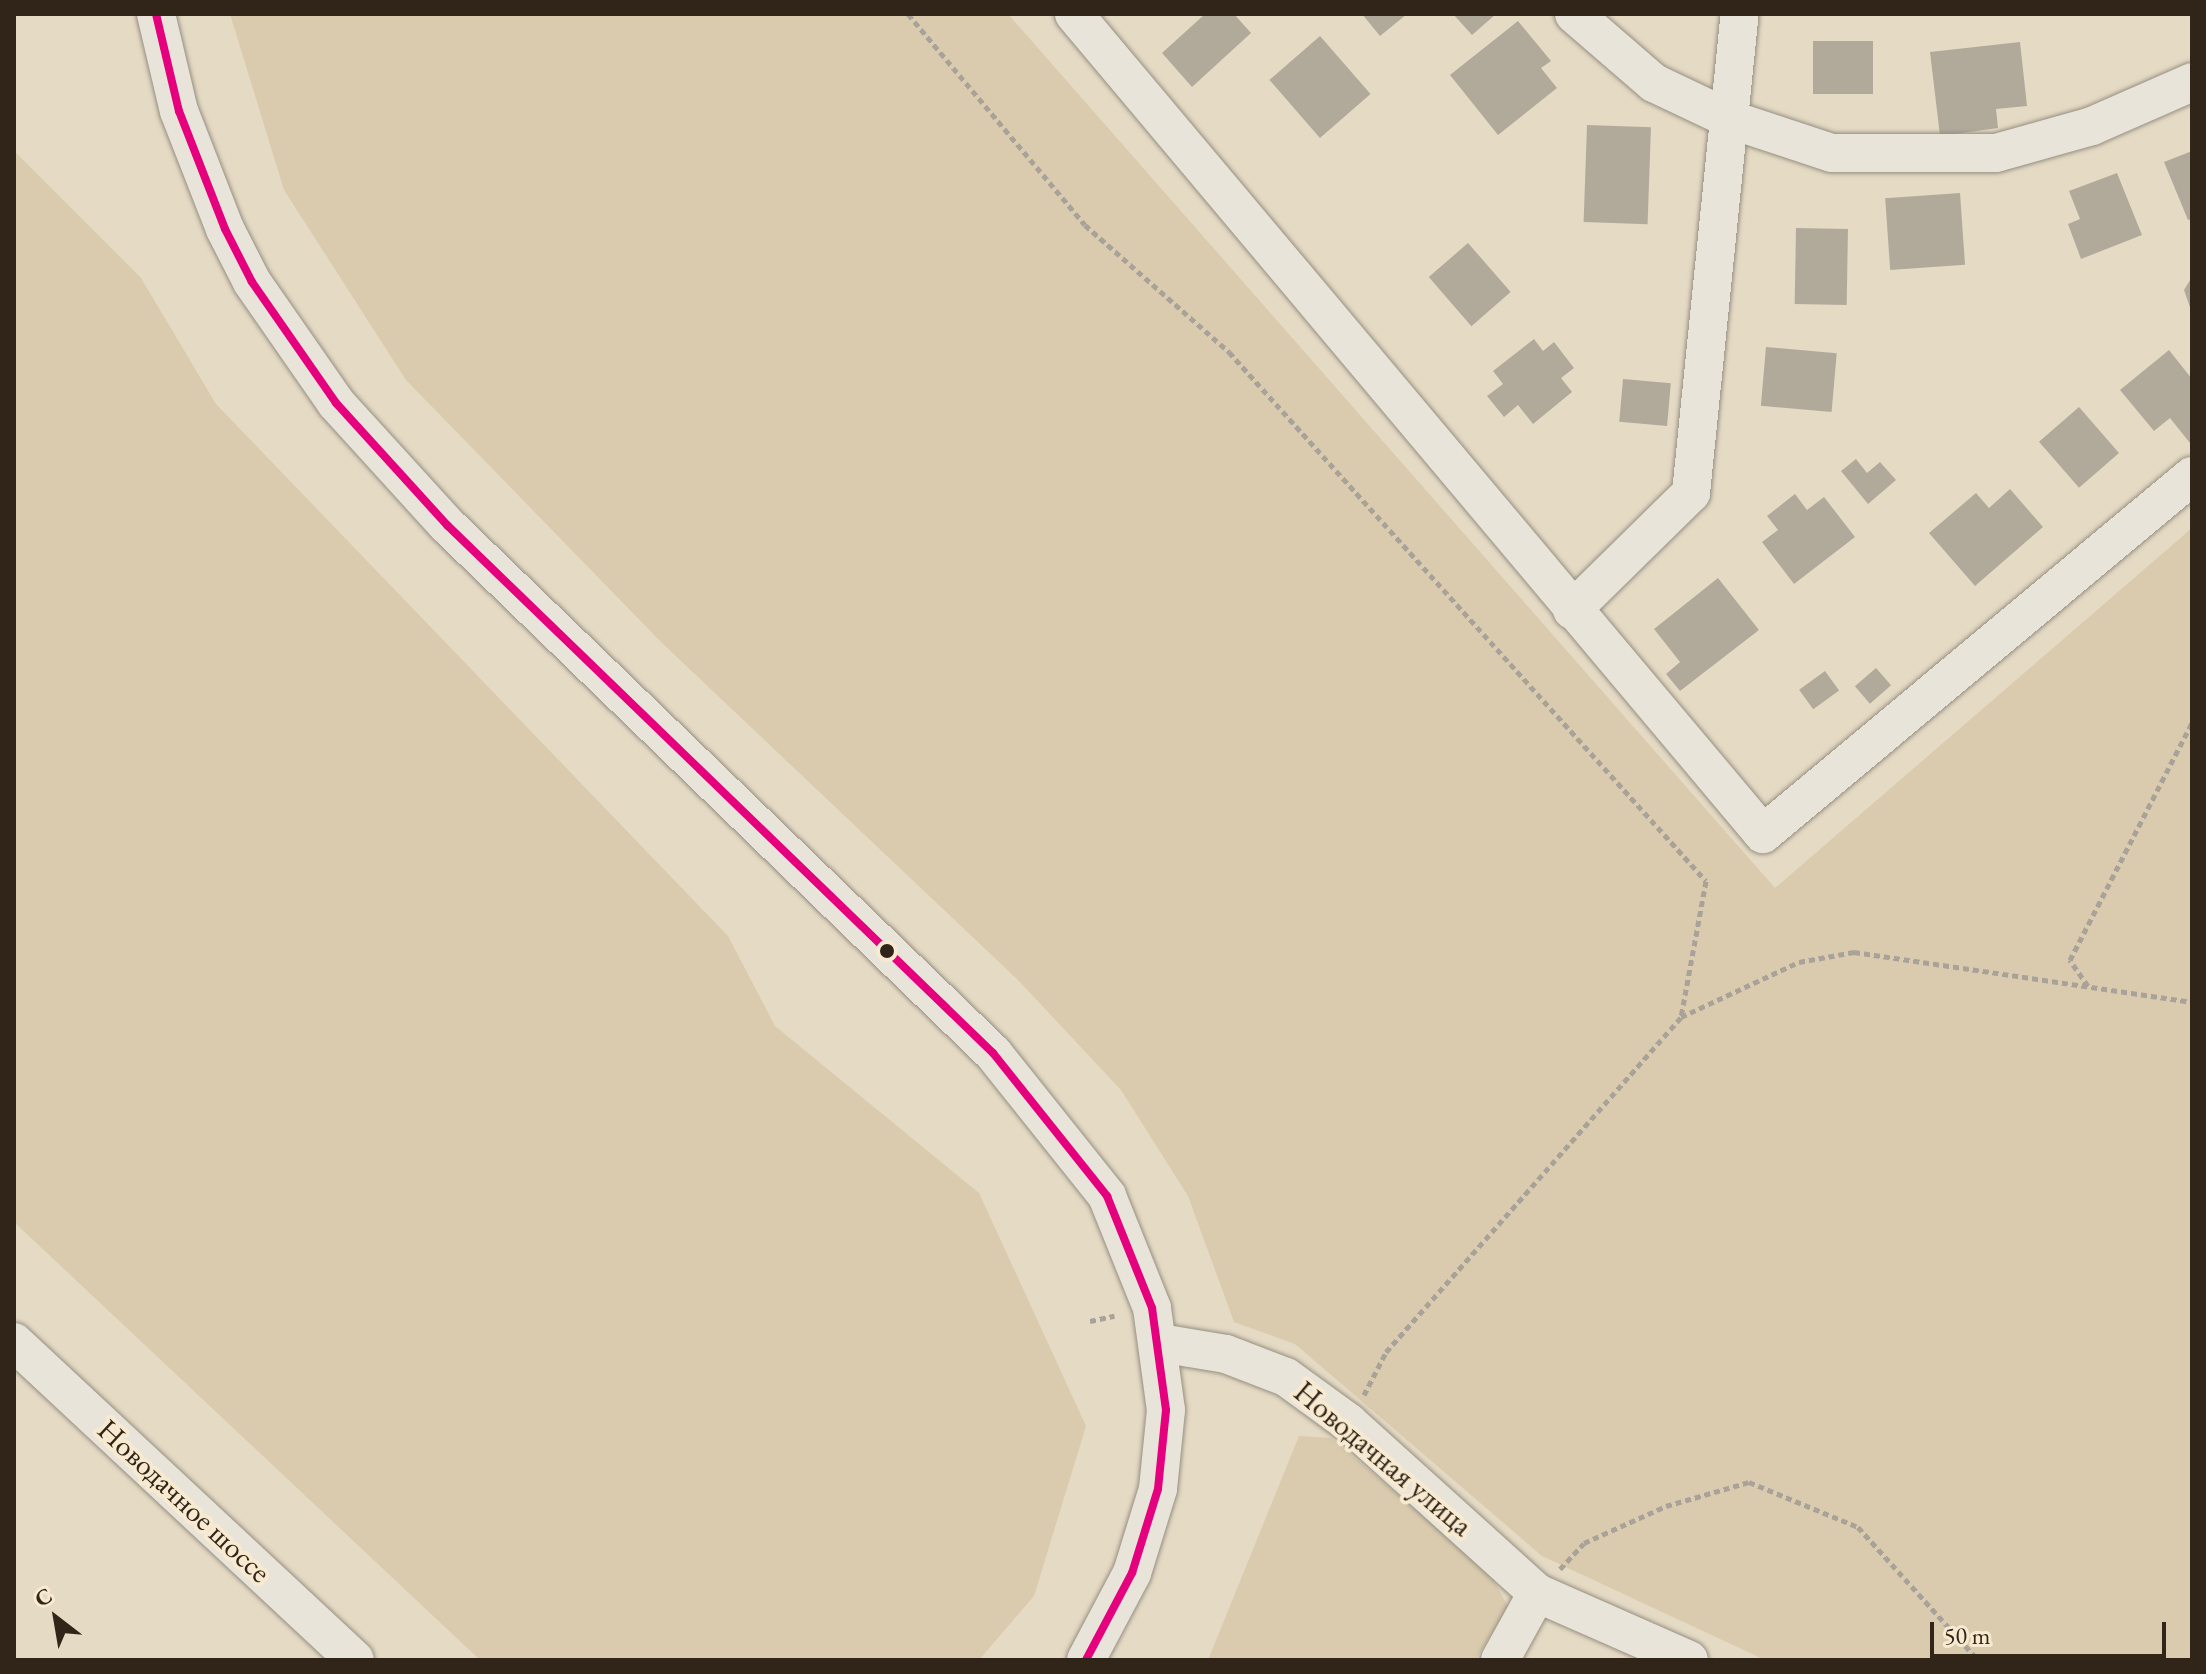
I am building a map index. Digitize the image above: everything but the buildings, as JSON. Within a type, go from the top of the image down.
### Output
[{"type":"street","points":[[156,14],[179,111],[225,229],[252,282],[336,403],[447,525],[1023,1087],[1107,1196],[1139,1262],[1160,1343],[1166,1410],[1158,1489],[1132,1573],[1086,1660]]},
{"type":"street","points":[[1074,14],[1763,834],[2192,476]]},
{"type":"street","points":[[1574,14],[1654,83],[1732,120],[1832,153],[1996,153],[2092,126],[2192,82]]},
{"type":"street","points":[[1572,610],[1691,493],[1732,120],[1740,14]]},
{"type":"street","name":"Новодачное шоссе","points":[[14,1342],[355,1660]]},
{"type":"street","name":"Новодачная улица","points":[[1160,1343],[1226,1354],[1286,1377],[1349,1423],[1537,1593],[1689,1660]]},
{"type":"street","points":[[1500,1660],[1537,1593]]},
{"type":"path","points":[[908,14],[1085,225],[1229,352],[1706,881],[1681,1017]]},
{"type":"path","points":[[2089,987],[2070,960],[2192,723]]},
{"type":"path","points":[[1349,1423],[1386,1352],[1681,1017],[1799,962],[1854,952],[2192,1002]]},
{"type":"path","points":[[1090,1321],[1114,1316]]},
{"type":"path","points":[[1537,1593],[1584,1543],[1666,1506],[1749,1482],[1858,1527],[1978,1660]]},
{"type":"shaded area","points":[[230,14],[1008,14],[1775,888],[2192,528],[2192,1660],[1765,1660],[1542,1556],[1295,1344],[1234,1322],[1188,1196],[1121,1090],[1018,980],[662,643],[406,380],[284,190]]},
{"type":"shaded area","points":[[14,151],[141,278],[216,404],[728,936],[775,1026],[979,1193],[1086,1426],[1034,1596],[979,1660],[480,1660],[14,1222]]},
{"type":"shaded area","points":[[1299,1436],[1331,1438],[1490,1573],[1508,1607],[1475,1660],[1208,1660]]},
{"type":"transit line","points":[[156,14],[179,111],[225,229],[252,282],[336,403],[447,525],[993,1053],[1107,1196],[1152,1308],[1166,1410],[1158,1489],[1132,1573],[1086,1660]]}]
